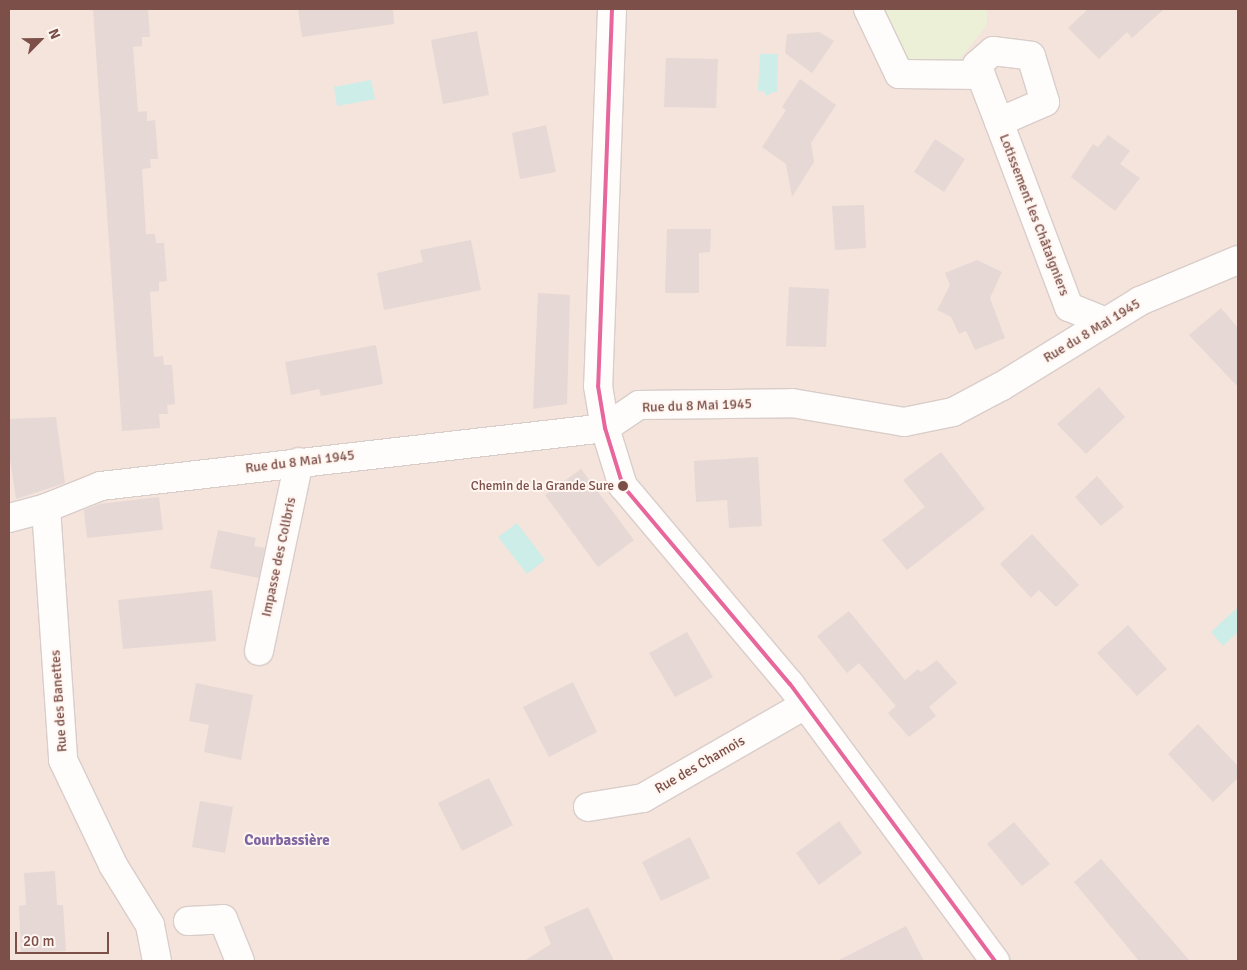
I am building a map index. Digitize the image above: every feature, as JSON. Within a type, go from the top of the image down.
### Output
[{"type":"street","points":[[612,9],[598,386],[605,428],[623,486],[805,705],[995,961]]},
{"type":"street","points":[[868,9],[899,74],[981,75]]},
{"type":"street","name":"Lotissement les Châtaigniers","points":[[999,122],[1046,102],[1031,56],[993,51],[977,65],[1069,307],[1055,354]]},
{"type":"street","name":"Rue du 8 Mai 1945","points":[[9,518],[46,508],[101,486],[605,428],[639,405],[792,403],[904,422],[953,412],[1002,386],[1140,301],[1238,260]]},
{"type":"street","name":"Lotissement les Châtaigniers","points":[[1069,307],[1106,322]]},
{"type":"street","name":"Impasse des Colibris","points":[[259,651],[299,462]]},
{"type":"street","name":"Rue des Banettes","points":[[46,508],[63,760],[113,865],[150,925],[158,961]]},
{"type":"street","name":"Rue des Chamois","points":[[588,807],[643,798],[805,705]]},
{"type":"street","points":[[188,920],[223,919],[240,961]]},
{"type":"shaded area","points":[[9,9],[1238,9],[1238,961],[9,961]]},
{"type":"green space","points":[[885,9],[987,9],[987,25],[955,65],[910,62]]},
{"type":"water","points":[[760,54],[778,54],[777,92],[767,96],[763,91],[758,91]]},
{"type":"water","points":[[371,80],[375,99],[337,106],[334,87]]},
{"type":"water","points":[[517,523],[545,560],[527,574],[498,537]]},
{"type":"water","points":[[1238,607],[1238,632],[1223,646],[1211,632]]},
{"type":"building","points":[[93,9],[148,9],[150,37],[142,37],[142,46],[133,47],[138,112],[147,111],[147,121],[155,120],[158,159],[150,159],[151,168],[142,169],[146,234],[155,234],[156,243],[164,243],[167,281],[159,282],[159,291],[150,292],[154,357],[163,356],[164,365],[172,365],[175,404],[167,405],[168,414],[159,414],[160,428],[122,431]]},
{"type":"building","points":[[298,9],[393,9],[394,24],[302,37]]},
{"type":"building","points":[[1088,9],[1164,9],[1132,38],[1127,32],[1099,59],[1068,28]]},
{"type":"building","points":[[477,31],[489,95],[443,104],[431,40]]},
{"type":"building","points":[[819,32],[834,41],[812,73],[785,53],[787,34]]},
{"type":"building","points":[[666,58],[718,59],[716,108],[664,107]]},
{"type":"building","points":[[800,79],[836,105],[811,143],[814,162],[792,197],[786,164],[762,147],[786,110],[782,107]]},
{"type":"building","points":[[546,125],[556,172],[520,179],[512,133]]},
{"type":"building","points":[[1108,135],[1130,151],[1120,164],[1140,178],[1115,211],[1071,177],[1093,144],[1098,147]]},
{"type":"building","points":[[935,139],[965,159],[944,192],[914,172]]},
{"type":"building","points":[[864,205],[866,248],[835,250],[832,206]]},
{"type":"building","points":[[667,229],[711,229],[710,252],[699,253],[699,293],[665,293]]},
{"type":"building","points":[[471,240],[481,290],[384,310],[377,273],[423,262],[420,250]]},
{"type":"building","points":[[977,260],[1002,272],[990,298],[1005,338],[975,350],[966,331],[959,334],[951,317],[937,310],[950,285],[945,273]]},
{"type":"building","points":[[789,287],[829,289],[826,347],[786,346]]},
{"type":"building","points":[[538,293],[570,295],[567,404],[533,409]]},
{"type":"building","points":[[1221,308],[1238,328],[1238,387],[1189,335]]},
{"type":"building","points":[[376,345],[383,384],[321,396],[319,389],[291,395],[285,362]]},
{"type":"building","points":[[1099,387],[1125,417],[1086,454],[1057,424]]},
{"type":"building","points":[[56,417],[65,483],[16,499],[9,453],[9,419]]},
{"type":"building","points":[[941,452],[985,509],[907,570],[882,540],[925,507],[903,480]]},
{"type":"building","points":[[758,457],[762,526],[729,528],[727,500],[696,502],[694,461]]},
{"type":"building","points":[[581,469],[634,540],[598,567],[545,495]]},
{"type":"building","points":[[1097,476],[1124,507],[1101,526],[1075,497]]},
{"type":"building","points":[[159,497],[163,530],[87,538],[84,510],[99,504]]},
{"type":"building","points":[[218,530],[256,538],[254,546],[265,548],[259,578],[210,568]]},
{"type":"building","points":[[1032,534],[1079,585],[1056,607],[1039,590],[1031,598],[1000,564]]},
{"type":"building","points":[[212,590],[216,641],[123,649],[118,600]]},
{"type":"building","points":[[849,611],[905,680],[918,669],[921,672],[937,660],[957,683],[929,707],[936,716],[909,737],[888,713],[896,706],[859,663],[847,673],[817,636]]},
{"type":"building","points":[[1128,625],[1167,669],[1137,696],[1097,653]]},
{"type":"building","points":[[687,632],[713,677],[675,697],[649,653]]},
{"type":"building","points":[[573,682],[597,732],[549,757],[523,707]]},
{"type":"building","points":[[196,683],[253,695],[241,760],[204,752],[209,725],[189,721]]},
{"type":"building","points":[[1198,724],[1238,766],[1238,778],[1213,802],[1168,754]]},
{"type":"building","points":[[489,778],[513,825],[462,851],[438,803]]},
{"type":"building","points":[[200,801],[233,807],[225,853],[192,847]]},
{"type":"building","points":[[839,821],[862,853],[819,885],[796,853]]},
{"type":"building","points":[[1014,822],[1050,864],[1022,886],[987,844]]},
{"type":"building","points":[[690,837],[710,878],[661,901],[642,862]]},
{"type":"building","points":[[1101,859],[1190,961],[1139,961],[1074,882]]},
{"type":"building","points":[[55,871],[57,905],[63,905],[66,951],[21,953],[19,906],[26,905],[24,873]]},
{"type":"building","points":[[588,907],[614,961],[524,961],[551,944],[544,927]]},
{"type":"building","points":[[906,926],[924,961],[837,961]]},
{"type":"transit line","points":[[612,9],[598,386],[605,428],[623,486],[790,684],[995,961]]},
{"type":"place","name":"Chemin de la Grande Sure","points":[[623,486]]},
{"type":"district","name":"Courbassière","points":[[287,841]]}]
